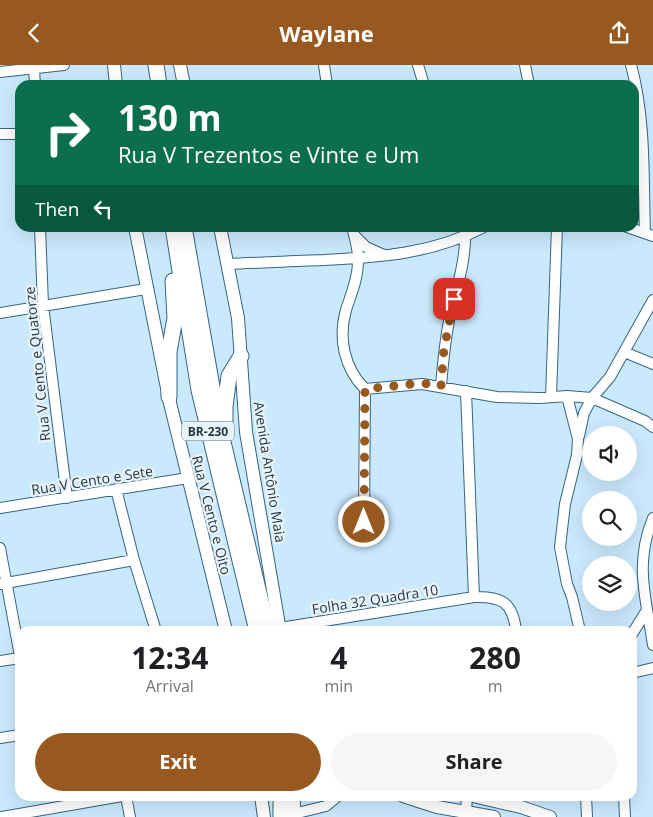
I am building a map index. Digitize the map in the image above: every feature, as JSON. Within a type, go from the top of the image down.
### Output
[{"type":"highway","points":[[145,65],[148,80]]},
{"type":"highway","points":[[156,65],[158,80]]},
{"type":"highway","name":"BR-230","points":[[185,232],[202,336],[228,464],[277,626]]},
{"type":"highway","points":[[168,397],[169,352],[175,318],[172,261],[174,234]]},
{"type":"highway","name":"BR-230","points":[[174,234],[199,390],[256,626]]},
{"type":"highway","points":[[228,464],[224,407],[229,376],[241,357]]},
{"type":"main road","points":[[114,65],[116,80]]},
{"type":"main road","points":[[180,65],[183,80]]},
{"type":"main road","name":"Rua V Cento e Oito","points":[[136,232],[168,397],[225,626]]},
{"type":"main road","name":"Avenida Antônio Maia","points":[[221,232],[238,318],[246,432],[277,626]]},
{"type":"main road","points":[[261,801],[264,817]]},
{"type":"main road","points":[[418,801],[437,807],[494,817]]},
{"type":"main road","points":[[494,801],[550,817]]},
{"type":"street","points":[[0,72],[64,65]]},
{"type":"street","points":[[324,65],[326,80]]},
{"type":"street","points":[[418,65],[422,80]]},
{"type":"street","points":[[525,65],[528,80]]},
{"type":"street","points":[[631,65],[635,80]]},
{"type":"street","points":[[34,69],[35,80]]},
{"type":"street","points":[[639,99],[649,234]]},
{"type":"street","points":[[0,134],[15,134]]},
{"type":"street","name":"Rua V Cento e Quatorze","points":[[40,232],[43,305],[67,498]]},
{"type":"street","points":[[353,232],[358,258],[353,292],[346,311],[342,341],[350,369],[365,389],[364,522]]},
{"type":"street","points":[[354,232],[366,247],[385,255]]},
{"type":"street","points":[[227,265],[405,254],[431,249],[465,232]]},
{"type":"street","points":[[441,386],[444,349],[459,281],[465,232]]},
{"type":"street","points":[[551,397],[557,232]]},
{"type":"street","points":[[0,313],[146,289]]},
{"type":"street","points":[[579,626],[567,584],[560,547],[565,504],[577,455],[578,439],[584,413],[592,398],[610,377],[653,300]]},
{"type":"street","points":[[624,352],[653,364]]},
{"type":"street","points":[[365,389],[422,383],[497,397],[523,399],[567,396],[592,398],[645,421],[653,427]]},
{"type":"street","points":[[466,391],[474,597]]},
{"type":"street","points":[[567,396],[578,439]]},
{"type":"street","name":"Rua V Cento e Sete","points":[[0,508],[188,478]]},
{"type":"street","points":[[116,489],[134,560],[154,626]]},
{"type":"street","points":[[653,518],[643,548],[644,589],[653,645]]},
{"type":"street","points":[[0,548],[3,583],[15,635]]},
{"type":"street","points":[[3,583],[134,560]]},
{"type":"street","name":"Folha 32 Quadra 10","points":[[302,626],[474,597],[489,597],[504,601],[512,613],[515,626]]},
{"type":"street","points":[[637,626],[647,611]]},
{"type":"street","points":[[0,661],[15,658]]},
{"type":"street","points":[[637,672],[653,669]]},
{"type":"street","points":[[0,739],[15,736]]},
{"type":"street","points":[[2,817],[95,801]]},
{"type":"street","points":[[125,801],[130,817]]},
{"type":"street","points":[[290,806],[326,806],[332,801]]},
{"type":"street","points":[[466,811],[467,801]]},
{"type":"street","points":[[586,801],[587,817]]},
{"type":"street","points":[[624,801],[625,817]]},
{"type":"route","points":[[364,522],[365,389],[422,383],[441,386],[444,349],[454,299]]}]
